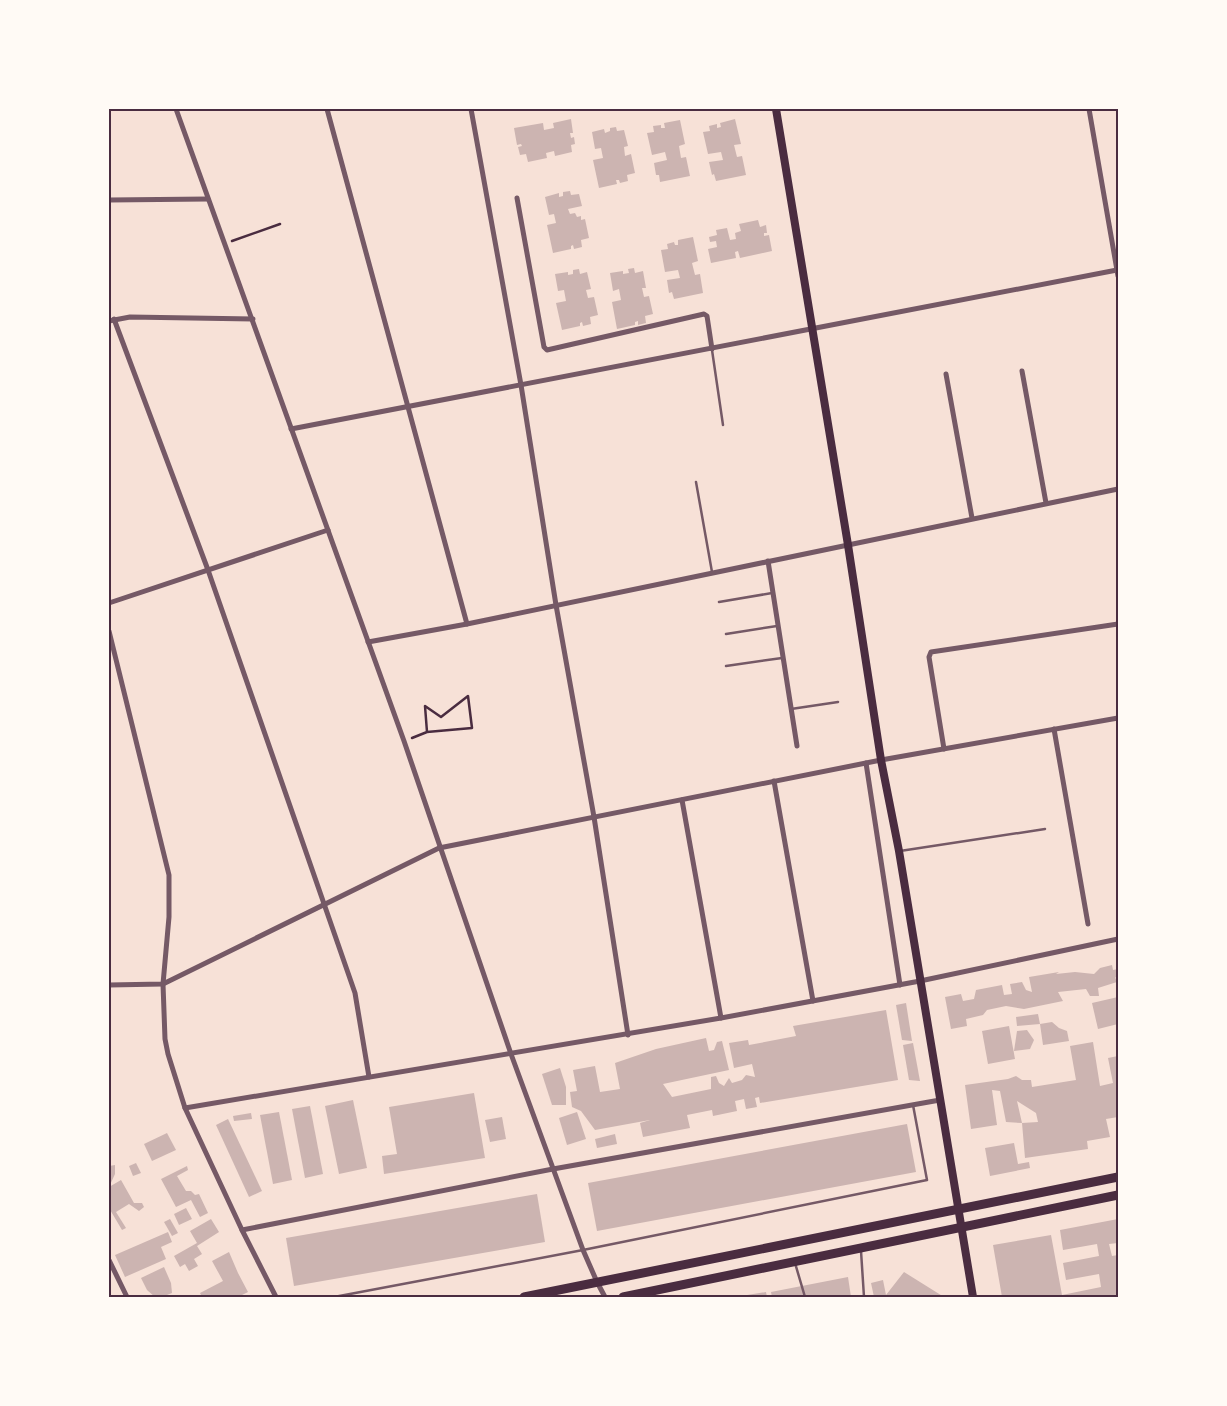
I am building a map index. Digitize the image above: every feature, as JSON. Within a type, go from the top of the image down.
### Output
[{"type":"main road","points":[[776,109],[848,545],[881,760],[899,851],[974,1297]]},
{"type":"main road","points":[[524,1297],[1118,1177]]},
{"type":"main road","points":[[623,1297],[1118,1195]]},
{"type":"street","points":[[176,109],[404,741],[511,1054],[583,1250],[605,1297]]},
{"type":"street","points":[[328,109],[467,624]]},
{"type":"street","points":[[472,109],[594,817],[628,1034]]},
{"type":"street","points":[[291,429],[1118,273],[1090,109]]},
{"type":"street","points":[[517,198],[544,347],[548,350],[704,314],[707,316],[712,349]]},
{"type":"street","points":[[109,200],[208,199]]},
{"type":"street","points":[[253,319],[130,317],[111,320],[208,570],[355,994],[369,1078]]},
{"type":"street","points":[[1022,371],[1046,504]]},
{"type":"street","points":[[946,374],[972,518]]},
{"type":"street","points":[[368,642],[467,624],[1118,489]]},
{"type":"street","points":[[109,604],[328,530]]},
{"type":"street","points":[[768,561],[797,746]]},
{"type":"street","points":[[944,749],[929,657],[931,652],[1118,624]]},
{"type":"street","points":[[109,631],[169,875],[169,917],[163,984],[165,1039],[173,1073],[185,1108],[242,1230],[276,1297]]},
{"type":"street","points":[[109,985],[163,984],[440,848],[881,760],[1118,718]]},
{"type":"street","points":[[1054,729],[1088,924]]},
{"type":"street","points":[[866,763],[900,985]]},
{"type":"street","points":[[774,781],[813,1001]]},
{"type":"street","points":[[682,800],[720,1018]]},
{"type":"street","points":[[185,1108],[720,1018],[900,985],[1118,939]]},
{"type":"street","points":[[242,1230],[553,1169],[940,1100]]},
{"type":"street","points":[[109,1260],[126,1297]]},
{"type":"lane","points":[[712,349],[723,425]]},
{"type":"lane","points":[[696,482],[712,572]]},
{"type":"lane","points":[[718,602],[773,593]]},
{"type":"lane","points":[[726,634],[778,626]]},
{"type":"lane","points":[[726,666],[783,658]]},
{"type":"lane","points":[[791,709],[838,702]]},
{"type":"lane","points":[[899,851],[1045,829]]},
{"type":"lane","points":[[334,1297],[583,1250],[927,1180],[913,1105]]},
{"type":"lane","points":[[860,1249],[864,1297]]},
{"type":"lane","points":[[795,1262],[805,1297]]},
{"type":"path","points":[[224,244],[280,224]]},
{"type":"path","points":[[404,741],[427,732],[472,728],[468,696],[441,717],[425,706],[427,732]]},
{"type":"building","points":[[571,119],[573,133],[570,133],[571,138],[574,137],[575,144],[571,145],[572,152],[555,156],[554,151],[546,153],[547,158],[528,162],[526,154],[520,155],[518,147],[522,146],[521,144],[517,145],[514,128],[543,123],[544,130],[554,128],[553,123]]},
{"type":"building","points":[[735,119],[741,144],[734,145],[737,157],[742,156],[746,175],[716,181],[714,174],[712,175],[709,162],[723,160],[721,152],[708,154],[703,132],[710,131],[709,126],[717,124],[717,128],[721,127],[720,123]]},
{"type":"building","points":[[680,120],[685,144],[679,146],[681,158],[686,157],[690,176],[660,182],[659,175],[656,175],[654,163],[667,160],[665,152],[652,155],[647,133],[654,132],[653,126],[661,125],[661,128],[665,128],[664,123]]},
{"type":"building","points":[[616,127],[617,131],[624,130],[628,146],[624,147],[625,156],[631,154],[635,173],[627,175],[628,181],[620,183],[619,180],[616,180],[617,184],[599,188],[593,160],[603,158],[601,148],[595,149],[592,132],[604,129],[605,133],[610,131],[610,128]]},
{"type":"building","points":[[570,191],[571,195],[579,194],[582,206],[568,209],[570,214],[575,213],[577,217],[581,216],[581,220],[585,219],[589,238],[581,240],[582,247],[574,249],[573,245],[571,249],[553,253],[547,225],[556,223],[554,214],[549,215],[545,197],[559,193],[559,197],[563,196],[563,192]]},
{"type":"building","points":[[758,220],[760,227],[766,225],[767,233],[764,233],[764,236],[769,235],[772,251],[740,258],[738,251],[735,252],[736,258],[711,263],[708,249],[717,247],[716,241],[710,242],[709,237],[717,235],[716,230],[727,228],[730,240],[736,239],[735,233],[741,231],[739,224]]},
{"type":"building","points":[[693,237],[698,261],[692,263],[695,275],[700,274],[703,293],[674,299],[672,292],[669,293],[667,280],[680,278],[678,270],[665,272],[661,250],[668,249],[667,244],[674,242],[675,245],[678,245],[678,240]]},
{"type":"building","points":[[634,268],[635,273],[643,271],[646,288],[642,288],[644,297],[649,296],[653,314],[645,316],[646,323],[638,325],[638,321],[635,322],[635,325],[617,329],[612,302],[621,300],[619,289],[613,291],[610,273],[623,271],[623,274],[629,273],[628,269]]},
{"type":"building","points":[[579,269],[580,274],[587,272],[591,289],[586,290],[588,298],[594,297],[598,315],[590,317],[591,324],[583,326],[582,322],[580,326],[562,330],[556,303],[566,301],[564,290],[558,291],[555,274],[568,272],[568,275],[573,274],[573,270]]},
{"type":"building","points":[[1112,965],[1113,970],[1118,969],[1118,979],[1115,977],[1117,982],[1098,988],[1099,996],[1090,996],[1086,989],[1058,992],[1063,1001],[1024,1009],[1006,1006],[987,1010],[983,1015],[966,1019],[967,1026],[951,1029],[945,997],[961,994],[963,1001],[974,999],[976,990],[1002,985],[1004,995],[1012,994],[1010,984],[1022,982],[1026,990],[1032,992],[1029,977],[1059,972],[1056,974],[1075,972],[1094,974],[1100,968]]},
{"type":"building","points":[[1118,997],[1118,1024],[1098,1029],[1092,1003]]},
{"type":"building","points":[[906,1003],[912,1041],[902,1040],[896,1005]]},
{"type":"building","points":[[886,1010],[898,1080],[760,1103],[759,1097],[755,1098],[757,1107],[746,1109],[744,1099],[735,1101],[737,1111],[713,1116],[712,1110],[687,1115],[690,1128],[643,1137],[640,1123],[650,1120],[595,1130],[581,1111],[572,1107],[570,1092],[577,1091],[573,1070],[595,1066],[600,1092],[620,1089],[615,1063],[656,1049],[706,1038],[709,1051],[714,1050],[717,1042],[722,1041],[729,1070],[663,1084],[672,1097],[711,1089],[711,1077],[716,1076],[719,1083],[724,1086],[729,1078],[732,1083],[742,1080],[746,1075],[755,1077],[752,1064],[734,1068],[729,1043],[748,1040],[749,1045],[796,1036],[793,1026]]},
{"type":"building","points":[[1038,1014],[1040,1024],[1017,1026],[1016,1017]]},
{"type":"building","points":[[1052,1022],[1059,1028],[1067,1031],[1069,1041],[1043,1045],[1040,1024]]},
{"type":"building","points":[[1009,1026],[1015,1059],[988,1064],[982,1031]]},
{"type":"building","points":[[1027,1030],[1034,1040],[1030,1049],[1014,1051],[1017,1031]]},
{"type":"building","points":[[1093,1042],[1100,1086],[1113,1083],[1108,1058],[1118,1056],[1118,1117],[1106,1119],[1110,1137],[1087,1141],[1088,1149],[1025,1158],[1022,1123],[1006,1122],[1000,1091],[992,1090],[997,1125],[971,1129],[965,1085],[1008,1079],[1016,1076],[1022,1080],[1031,1080],[1032,1087],[1076,1080],[1070,1046]],"holes":[[[1017,1101],[1036,1113],[1038,1122],[1022,1123]]]},
{"type":"building","points":[[913,1043],[920,1081],[909,1080],[903,1045]]},
{"type":"building","points":[[560,1068],[566,1087],[566,1105],[552,1105],[542,1074]]},
{"type":"building","points":[[474,1093],[485,1158],[384,1174],[382,1156],[397,1154],[389,1107]]},
{"type":"building","points":[[353,1100],[367,1168],[339,1174],[325,1106]]},
{"type":"building","points":[[310,1106],[323,1174],[305,1178],[292,1109]]},
{"type":"building","points":[[279,1112],[292,1180],[273,1184],[260,1115]]},
{"type":"building","points":[[577,1112],[586,1139],[567,1145],[559,1118]]},
{"type":"building","points":[[251,1113],[252,1119],[234,1121],[233,1116]]},
{"type":"building","points":[[502,1117],[506,1139],[490,1142],[485,1120]]},
{"type":"building","points":[[228,1119],[262,1191],[249,1197],[216,1125]]},
{"type":"building","points":[[907,1124],[916,1172],[597,1231],[588,1183]]},
{"type":"building","points":[[167,1133],[176,1150],[152,1161],[144,1144]]},
{"type":"building","points":[[615,1134],[617,1144],[597,1148],[595,1139]]},
{"type":"building","points":[[1014,1143],[1018,1164],[1029,1162],[1030,1168],[990,1176],[985,1148]]},
{"type":"building","points":[[136,1163],[141,1173],[133,1176],[129,1166]]},
{"type":"building","points":[[115,1165],[115,1174],[109,1187],[109,1166]]},
{"type":"building","points":[[187,1166],[188,1170],[177,1176],[186,1191],[191,1191],[195,1195],[199,1194],[208,1213],[200,1217],[191,1200],[176,1207],[161,1179]]},
{"type":"building","points":[[121,1180],[134,1203],[142,1203],[144,1207],[139,1211],[129,1204],[116,1212],[126,1228],[122,1230],[109,1208],[109,1187]]},
{"type":"building","points":[[537,1194],[545,1242],[294,1286],[286,1238]]},
{"type":"building","points":[[186,1208],[192,1219],[179,1225],[174,1214]]},
{"type":"building","points":[[170,1219],[178,1233],[172,1236],[164,1222]]},
{"type":"building","points":[[211,1219],[219,1232],[197,1246],[202,1254],[194,1259],[198,1266],[189,1271],[185,1264],[180,1267],[174,1256],[197,1243],[190,1231]]},
{"type":"building","points":[[1118,1219],[1118,1243],[1109,1244],[1112,1256],[1118,1255],[1118,1297],[1002,1297],[993,1245],[1051,1235],[1062,1295],[1101,1287],[1099,1274],[1066,1280],[1063,1263],[1099,1256],[1097,1244],[1063,1250],[1060,1230]]},
{"type":"building","points":[[168,1232],[172,1242],[161,1247],[166,1259],[125,1277],[115,1255]]},
{"type":"building","points":[[229,1252],[248,1292],[238,1297],[202,1297],[200,1293],[223,1281],[212,1261]]},
{"type":"building","points":[[164,1267],[171,1283],[172,1293],[162,1297],[155,1297],[147,1290],[141,1278]]},
{"type":"building","points":[[904,1272],[944,1297],[874,1297],[871,1283],[883,1280],[886,1295]]},
{"type":"building","points":[[848,1277],[851,1297],[772,1297],[771,1292]]},
{"type":"building","points":[[766,1292],[767,1297],[741,1297],[741,1296]]}]
